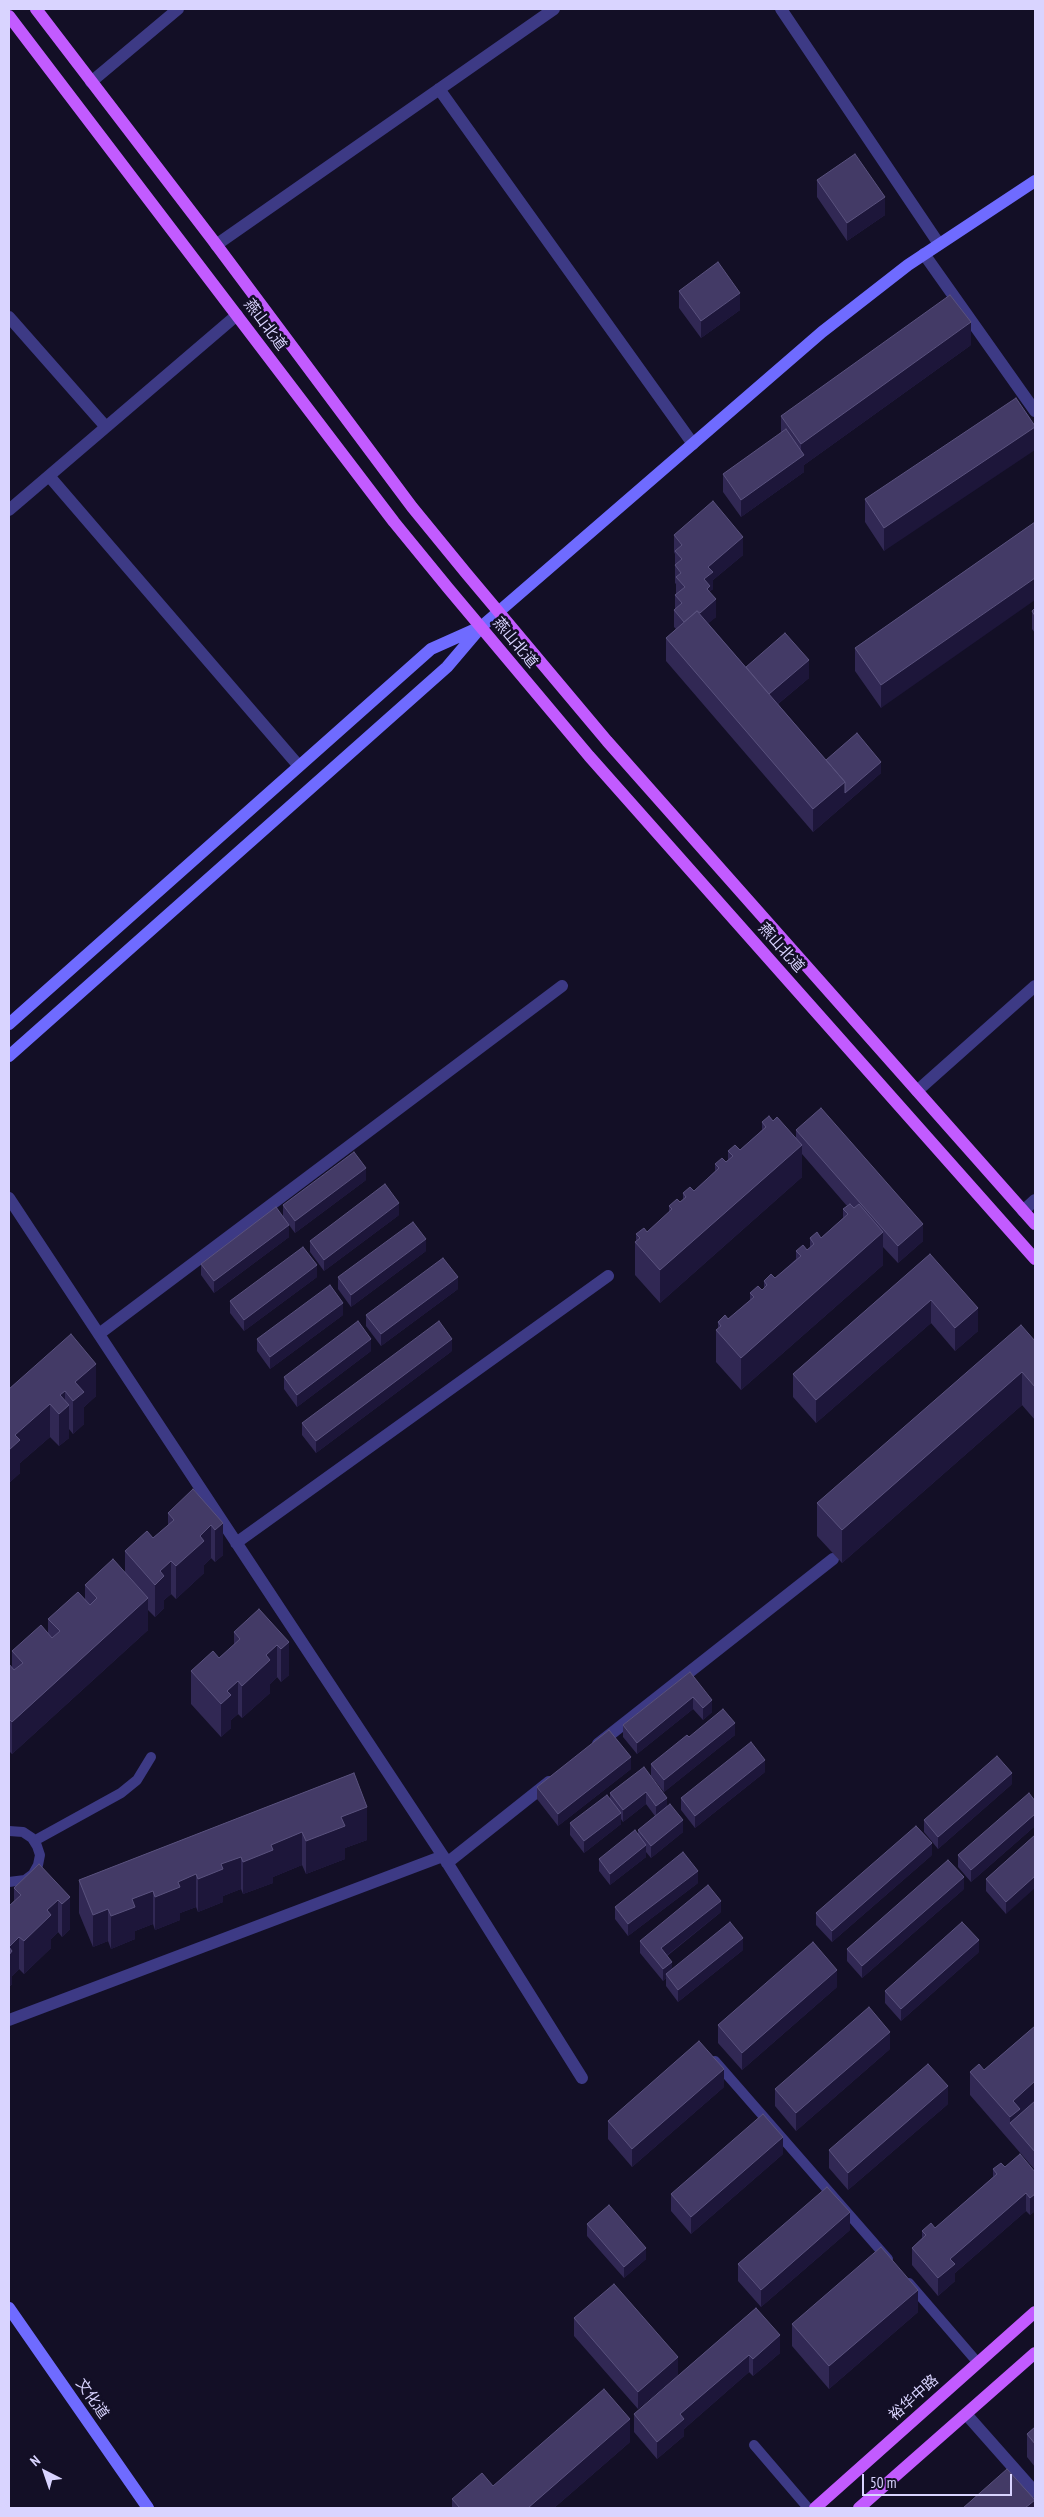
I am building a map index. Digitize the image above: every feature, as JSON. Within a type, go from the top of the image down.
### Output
[{"type":"main road","name":"燕山北道","points":[[36,9],[412,507],[498,612],[606,741],[1035,1224]]},
{"type":"main road","name":"燕山北道","points":[[9,16],[394,522],[589,756],[1035,1260]]},
{"type":"main road","points":[[9,1056],[447,667],[481,627],[822,332],[924,254],[1035,181]]},
{"type":"main road","points":[[9,1024],[298,765],[431,649],[481,627]]},
{"type":"main road","name":"文化道","points":[[9,2308],[148,2508]]},
{"type":"main road","name":"裕华中路","points":[[815,2508],[1035,2312]]},
{"type":"main road","points":[[860,2508],[1035,2353]]},
{"type":"street","points":[[92,82],[178,9]]},
{"type":"street","points":[[216,245],[554,9]]},
{"type":"street","points":[[781,9],[939,244]]},
{"type":"street","points":[[439,89],[693,444]]},
{"type":"street","points":[[924,254],[1035,411]]},
{"type":"street","points":[[9,510],[237,314]]},
{"type":"street","points":[[9,317],[106,427]]},
{"type":"street","points":[[49,476],[298,765]]},
{"type":"street","points":[[99,1334],[562,986]]},
{"type":"street","points":[[917,1091],[1035,986]]},
{"type":"street","points":[[9,1198],[445,1860],[582,2078]]},
{"type":"street","points":[[1023,1211],[1035,1200]]},
{"type":"street","points":[[236,1542],[608,1276]]},
{"type":"street","points":[[586,1753],[833,1559]]},
{"type":"street","points":[[9,2020],[445,1860],[563,1772]]},
{"type":"street","points":[[966,2414],[1035,2492]]},
{"type":"lane","points":[[34,1841],[121,1793],[137,1780],[151,1757]]},
{"type":"lane","points":[[9,1831],[23,1832],[34,1841],[40,1855],[38,1865],[33,1874],[25,1880],[9,1882]]},
{"type":"lane","points":[[709,2054],[978,2362]]},
{"type":"lane","points":[[754,2445],[808,2508]]},
{"type":"building","points":[[855,154],[885,197],[847,223],[817,180]]},
{"type":"building","points":[[718,262],[740,293],[701,321],[679,291]]},
{"type":"building","points":[[950,295],[971,322],[801,444],[781,416]]},
{"type":"building","points":[[1016,398],[1035,427],[884,528],[865,499]]},
{"type":"building","points":[[786,429],[804,455],[741,500],[723,474]]},
{"type":"building","points":[[713,501],[743,537],[708,567],[713,572],[704,579],[710,586],[707,589],[716,599],[700,613],[697,611],[684,622],[674,610],[682,603],[675,595],[685,587],[676,577],[681,573],[675,565],[682,559],[675,551],[682,545],[674,535]]},
{"type":"building","points":[[1035,522],[1035,578],[881,685],[855,648]]},
{"type":"building","points":[[697,611],[845,782],[813,809],[666,638]]},
{"type":"building","points":[[785,633],[809,660],[769,694],[746,667]]},
{"type":"building","points":[[857,733],[881,762],[845,793],[845,782],[826,760]]},
{"type":"building","points":[[821,1108],[923,1224],[898,1246],[796,1130]]},
{"type":"building","points":[[769,1116],[773,1121],[777,1117],[802,1145],[660,1270],[635,1242],[640,1238],[636,1234],[644,1228],[647,1232],[672,1209],[669,1206],[677,1199],[680,1202],[686,1197],[683,1193],[690,1187],[694,1191],[719,1168],[715,1164],[722,1158],[726,1162],[733,1156],[728,1151],[735,1145],[740,1150],[766,1127],[762,1122]]},
{"type":"building","points":[[354,1152],[366,1168],[295,1221],[283,1205]]},
{"type":"building","points":[[385,1184],[399,1203],[324,1260],[310,1241]]},
{"type":"building","points":[[850,1204],[854,1208],[859,1204],[883,1232],[741,1358],[716,1330],[721,1326],[718,1322],[725,1315],[728,1319],[754,1297],[750,1293],[758,1286],[762,1290],[767,1285],[764,1281],[771,1274],[775,1278],[801,1256],[796,1251],[803,1245],[807,1250],[814,1244],[810,1238],[817,1232],[821,1238],[848,1214],[843,1209]]},
{"type":"building","points":[[276,1207],[289,1225],[214,1281],[201,1264]]},
{"type":"building","points":[[413,1222],[426,1239],[351,1295],[338,1277]]},
{"type":"building","points":[[303,1247],[317,1265],[244,1320],[230,1301]]},
{"type":"building","points":[[930,1254],[978,1308],[955,1328],[931,1300],[816,1400],[793,1374]]},
{"type":"building","points":[[443,1258],[458,1277],[381,1334],[366,1315]]},
{"type":"building","points":[[330,1285],[343,1303],[270,1357],[257,1339]]},
{"type":"building","points":[[358,1321],[371,1339],[297,1395],[284,1377]]},
{"type":"building","points":[[439,1321],[452,1339],[316,1441],[302,1423]]},
{"type":"building","points":[[1021,1325],[1035,1341],[1035,1387],[1022,1372],[842,1530],[817,1503]]},
{"type":"building","points":[[71,1334],[96,1364],[75,1382],[84,1392],[73,1401],[65,1391],[60,1395],[69,1405],[59,1414],[50,1404],[15,1435],[20,1440],[9,1450],[9,1389]]},
{"type":"building","points":[[193,1489],[223,1523],[215,1530],[211,1525],[200,1536],[204,1541],[176,1566],[171,1561],[160,1571],[164,1576],[155,1585],[125,1551],[147,1531],[153,1538],[174,1520],[168,1513]]},
{"type":"building","points":[[113,1559],[148,1598],[12,1722],[9,1719],[9,1664],[14,1670],[23,1663],[12,1651],[41,1625],[52,1638],[60,1631],[48,1619],[78,1592],[90,1605],[97,1598],[85,1585]]},
{"type":"building","points":[[259,1609],[289,1642],[281,1649],[277,1645],[266,1655],[270,1660],[242,1686],[238,1681],[227,1691],[231,1695],[221,1704],[191,1671],[213,1651],[219,1658],[240,1639],[234,1632]]},
{"type":"building","points":[[690,1672],[712,1700],[703,1708],[693,1697],[637,1743],[623,1725]]},
{"type":"building","points":[[723,1709],[735,1723],[664,1780],[651,1764],[687,1735],[689,1737]]},
{"type":"building","points":[[609,1730],[631,1757],[558,1814],[537,1787]]},
{"type":"building","points":[[751,1742],[765,1760],[695,1816],[681,1798]]},
{"type":"building","points":[[997,1756],[1012,1773],[938,1837],[924,1820]]},
{"type":"building","points":[[644,1767],[667,1798],[656,1806],[646,1792],[623,1810],[610,1793]]},
{"type":"building","points":[[354,1773],[367,1807],[341,1817],[345,1826],[306,1841],[302,1832],[271,1845],[273,1850],[243,1862],[241,1857],[221,1864],[223,1869],[198,1879],[196,1874],[178,1882],[180,1887],[155,1897],[153,1891],[132,1899],[135,1907],[111,1916],[108,1909],[93,1915],[79,1880]]},
{"type":"building","points":[[1029,1793],[1035,1801],[1035,1814],[971,1870],[958,1855]]},
{"type":"building","points":[[607,1795],[621,1813],[584,1841],[570,1823]]},
{"type":"building","points":[[670,1804],[683,1820],[651,1846],[638,1830]]},
{"type":"building","points":[[916,1826],[932,1843],[832,1931],[816,1913]]},
{"type":"building","points":[[635,1830],[646,1845],[610,1874],[599,1859]]},
{"type":"building","points":[[1035,1835],[1035,1876],[1006,1902],[986,1879]]},
{"type":"building","points":[[683,1852],[698,1871],[628,1924],[615,1907]]},
{"type":"building","points":[[948,1860],[964,1877],[862,1966],[847,1949]]},
{"type":"building","points":[[39,1864],[70,1897],[62,1904],[58,1900],[47,1910],[51,1915],[24,1941],[19,1937],[9,1947],[9,1906],[21,1895],[14,1888]]},
{"type":"building","points":[[708,1885],[721,1901],[661,1948],[672,1962],[663,1969],[640,1941]]},
{"type":"building","points":[[730,1922],[743,1938],[678,1990],[666,1974]]},
{"type":"building","points":[[962,1922],[979,1940],[901,2009],[885,1991]]},
{"type":"building","points":[[813,1942],[837,1970],[742,2053],[718,2025]]},
{"type":"building","points":[[869,2007],[890,2032],[796,2113],[775,2089]]},
{"type":"building","points":[[1035,2026],[1035,2081],[1013,2101],[1020,2109],[1010,2117],[970,2072],[979,2064],[984,2070]]},
{"type":"building","points":[[699,2041],[724,2069],[632,2149],[608,2121]]},
{"type":"building","points":[[928,2064],[948,2086],[848,2173],[829,2150]]},
{"type":"building","points":[[1035,2101],[1035,2152],[1010,2123]]},
{"type":"building","points":[[763,2114],[783,2137],[691,2217],[671,2194]]},
{"type":"building","points":[[1020,2154],[1035,2172],[1035,2194],[1030,2198],[1026,2193],[950,2259],[955,2264],[938,2278],[912,2248],[926,2235],[922,2231],[931,2223],[935,2228],[997,2174],[993,2169],[1001,2163],[1005,2167]]},
{"type":"building","points":[[827,2187],[850,2212],[761,2290],[738,2264]]},
{"type":"building","points":[[609,2205],[646,2248],[624,2267],[587,2224]]},
{"type":"building","points":[[881,2247],[918,2290],[829,2366],[792,2324]]},
{"type":"building","points":[[614,2284],[678,2357],[638,2392],[574,2318]]},
{"type":"building","points":[[756,2308],[780,2335],[753,2359],[749,2355],[680,2414],[684,2419],[657,2442],[634,2414]]},
{"type":"building","points":[[604,2389],[630,2419],[528,2508],[460,2508],[452,2499],[482,2473],[493,2486]]},
{"type":"building","points":[[1035,2427],[1035,2444],[1027,2434]]},
{"type":"building","points":[[1007,2469],[1035,2500],[1025,2508],[963,2508]]}]
